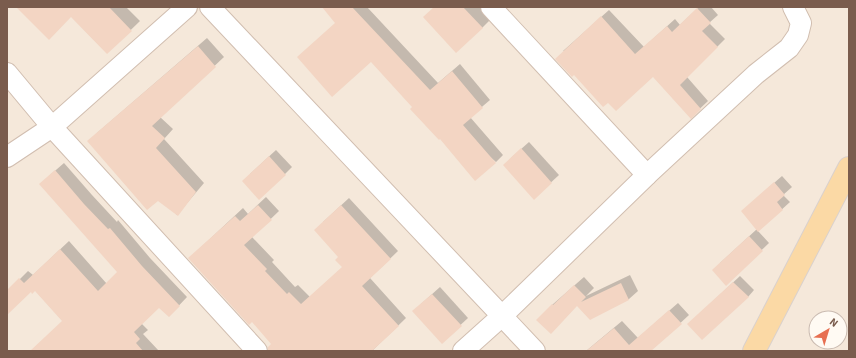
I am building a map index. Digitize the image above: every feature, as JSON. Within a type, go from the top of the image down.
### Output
[{"type":"main road","points":[[754,351],[849,168]]},
{"type":"street","points":[[7,157],[52,127],[187,7]]},
{"type":"street","points":[[210,7],[535,351]]},
{"type":"street","points":[[491,7],[647,174]]},
{"type":"street","points":[[463,351],[502,316],[647,174],[756,74],[789,48],[798,35],[801,23],[793,7]]},
{"type":"street","points":[[7,73],[52,127],[257,351]]},
{"type":"shaded area","points":[[7,7],[849,7],[849,351],[7,351]]},
{"type":"building","points":[[16,7],[109,7],[132,31],[107,54],[71,17],[49,40]]},
{"type":"building","points":[[322,7],[352,7],[430,90],[452,71],[483,108],[463,125],[496,163],[475,181],[440,139],[439,140],[410,109],[412,107],[371,62],[332,97],[297,57],[335,23]]},
{"type":"building","points":[[434,7],[463,7],[483,28],[456,53],[423,17]]},
{"type":"building","points":[[697,8],[711,23],[702,31],[718,47],[680,85],[701,109],[691,119],[653,77],[616,111],[608,103],[603,107],[574,75],[572,77],[555,59],[601,16],[635,54],[667,26],[672,32]]},
{"type":"building","points":[[198,46],[216,67],[152,126],[165,138],[156,148],[196,192],[178,216],[158,201],[147,210],[87,141]]},
{"type":"building","points":[[521,148],[552,183],[534,200],[503,165]]},
{"type":"building","points":[[269,156],[286,175],[259,200],[242,181]]},
{"type":"building","points":[[55,170],[84,204],[108,229],[110,228],[142,266],[180,306],[169,317],[159,308],[134,332],[140,339],[136,343],[143,351],[30,351],[62,321],[35,291],[32,294],[31,292],[7,315],[7,290],[19,278],[24,283],[60,249],[98,291],[117,272],[39,184]]},
{"type":"building","points":[[774,182],[785,195],[777,202],[783,210],[758,232],[741,211]]},
{"type":"building","points":[[258,205],[272,220],[244,245],[267,269],[265,271],[287,294],[289,292],[301,304],[342,267],[335,260],[338,257],[314,230],[341,205],[391,259],[362,286],[399,326],[372,351],[268,351],[268,347],[271,344],[252,322],[249,325],[188,258],[235,216],[240,221]]},
{"type":"building","points":[[749,236],[763,251],[726,286],[712,270]]},
{"type":"building","points":[[733,282],[749,297],[702,340],[687,324]]},
{"type":"building","points":[[621,283],[629,300],[590,320],[577,306],[551,334],[536,320],[574,285],[586,297],[581,302]]},
{"type":"building","points":[[432,294],[462,326],[442,344],[412,311]]},
{"type":"building","points":[[669,310],[682,324],[651,351],[586,351],[614,328],[629,345]]}]
